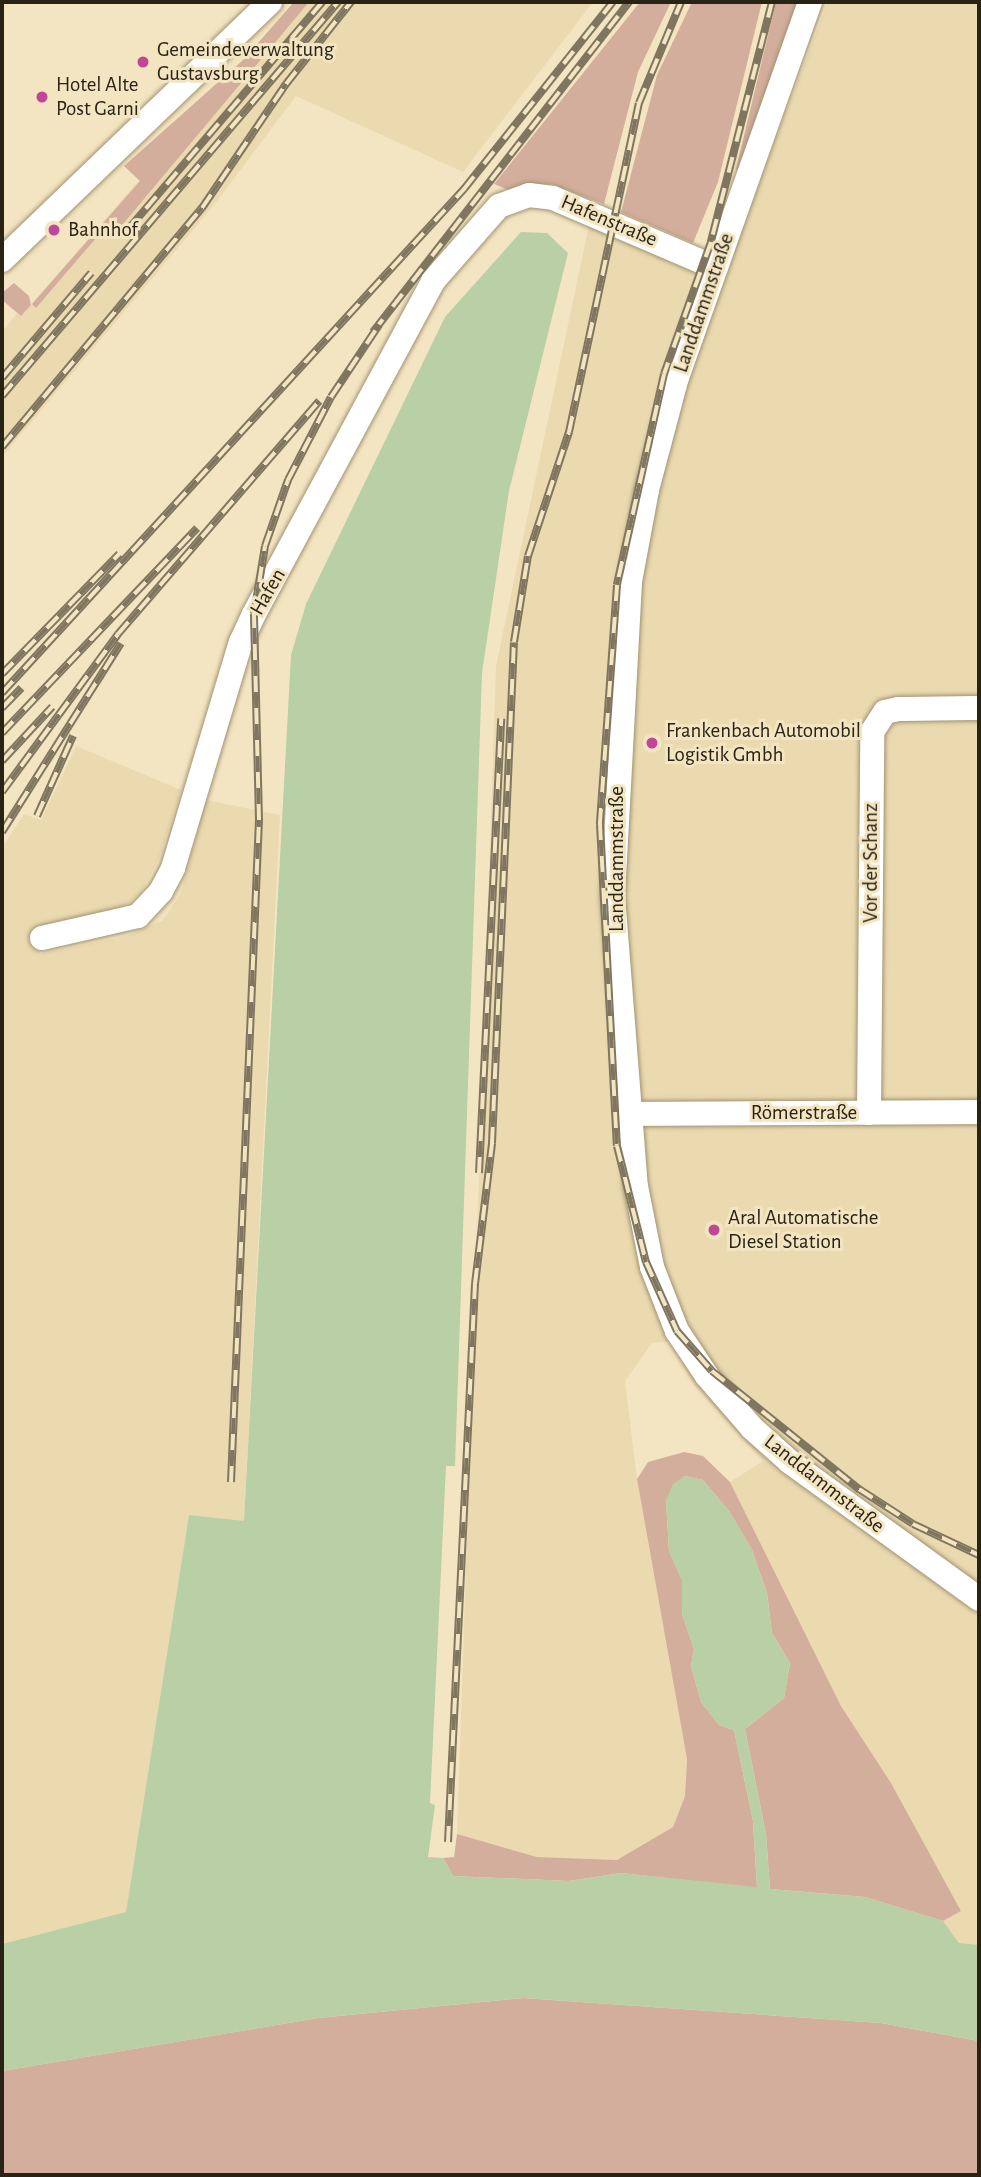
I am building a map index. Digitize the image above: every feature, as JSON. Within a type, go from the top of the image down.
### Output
[{"type":"street","points":[[2,260],[271,2]]},
{"type":"street","name":"Landdammstraße","points":[[810,2],[677,377],[647,490],[630,582],[613,855],[636,1186],[652,1267],[677,1331],[734,1407],[790,1462],[979,1599]]},
{"type":"street","name":"Hafenstraße","points":[[499,206],[529,195],[553,198],[716,268]]},
{"type":"street","name":"Hafen","points":[[42,938],[138,916],[161,891],[173,868],[241,642],[254,614],[433,281],[499,206]]},
{"type":"street","name":"Vor der Schanz","points":[[869,1113],[872,732],[885,712],[898,709],[979,708]]},
{"type":"street","name":"Römerstraße","points":[[630,1114],[979,1112]]},
{"type":"shaded area","points":[[294,2],[593,2],[463,172],[296,96],[215,204],[2,457],[2,332],[17,313],[21,316]]},
{"type":"shaded area","points":[[294,2],[309,2],[118,230],[109,223],[36,308],[32,304],[140,181],[124,166],[243,60]]},
{"type":"shaded area","points":[[640,2],[671,2],[638,72],[604,204],[551,184],[509,190],[494,184]]},
{"type":"shaded area","points":[[692,2],[762,2],[718,182],[693,243],[621,212],[657,75]]},
{"type":"shaded area","points":[[776,2],[799,2],[738,170],[736,169]]},
{"type":"shaded area","points":[[828,2],[979,2],[979,1945],[959,1943],[943,1921],[961,1911],[891,1783],[841,1706],[730,1482],[763,1461],[695,1386],[669,1341],[652,1343],[625,1381],[637,1479],[687,1759],[685,1796],[673,1827],[618,1860],[537,1857],[457,1834],[496,666],[589,225],[722,280]]},
{"type":"shaded area","points":[[521,232],[547,233],[568,253],[509,491],[482,673],[455,1466],[446,1466],[430,1803],[435,1805],[428,1857],[443,1858],[453,1876],[569,1881],[621,1873],[757,1887],[753,1821],[734,1730],[719,1725],[701,1702],[691,1666],[694,1649],[682,1614],[682,1580],[669,1551],[666,1500],[673,1484],[685,1476],[703,1480],[729,1511],[752,1550],[767,1593],[772,1633],[790,1663],[784,1698],[745,1729],[766,1834],[770,1889],[865,1897],[943,1921],[959,1943],[979,1945],[979,2041],[881,2023],[523,1998],[318,2018],[2,2071],[2,1944],[126,1912],[189,1515],[244,1521],[291,655],[306,604],[445,317]]},
{"type":"shaded area","points":[[14,283],[29,296],[31,305],[21,316],[2,300],[2,293]]},
{"type":"shaded area","points":[[76,746],[181,790],[159,859],[141,892],[121,909],[37,927],[40,954],[127,936],[163,920],[181,893],[206,800],[280,815],[244,1522],[189,1515],[126,1912],[2,1944],[2,848],[24,814],[41,820]]},
{"type":"shaded area","points":[[684,1452],[703,1456],[730,1482],[841,1706],[891,1783],[961,1911],[943,1921],[865,1897],[770,1889],[766,1834],[745,1729],[784,1698],[790,1663],[772,1633],[767,1593],[752,1550],[729,1511],[703,1480],[685,1476],[666,1500],[669,1551],[682,1580],[682,1614],[694,1649],[691,1666],[701,1702],[719,1725],[734,1730],[753,1821],[757,1888],[621,1873],[569,1881],[453,1876],[443,1858],[454,1857],[457,1834],[537,1857],[617,1860],[673,1827],[685,1796],[687,1759],[637,1479],[648,1462]]},
{"type":"shaded area","points":[[523,1998],[881,2023],[979,2041],[979,2175],[2,2175],[2,2071],[318,2018]]},
{"type":"railway","points":[[125,233],[322,2]]},
{"type":"railway","points":[[2,396],[338,2]]},
{"type":"railway","points":[[2,447],[202,208],[286,84],[351,2]]},
{"type":"railway","points":[[2,693],[464,189],[613,2]]},
{"type":"railway","points":[[373,332],[629,2]]},
{"type":"railway","points":[[448,1842],[475,1284],[492,1143],[514,642],[528,556],[569,432],[639,103],[681,2]]},
{"type":"railway","points":[[772,2],[711,242],[664,374],[617,585],[600,824],[617,1146],[646,1262],[677,1331],[712,1371],[859,1489],[913,1524],[979,1555]]},
{"type":"railway","points":[[2,378],[91,273]]},
{"type":"railway","points":[[231,1482],[259,820],[254,614],[265,546],[288,480],[331,397],[379,325]]},
{"type":"railway","points":[[2,792],[118,634],[319,401]]},
{"type":"railway","points":[[2,733],[197,528]]},
{"type":"railway","points":[[2,674],[119,554]]},
{"type":"railway","points":[[2,832],[121,643]]},
{"type":"railway","points":[[2,708],[21,688]]},
{"type":"railway","points":[[2,761],[52,707]]},
{"type":"railway","points":[[479,1173],[501,719]]},
{"type":"railway","points":[[37,816],[73,736]]},
{"type":"place","name":"Gemeindeverwaltung Gustavsburg","points":[[143,62]]},
{"type":"place","name":"Hotel Alte Post Garni","points":[[42,97]]},
{"type":"place","name":"Bahnhof","points":[[54,230]]},
{"type":"place","name":"Frankenbach Automobil Logistik Gmbh","points":[[652,743]]},
{"type":"place","name":"Aral Automatische Diesel Station","points":[[714,1230]]}]
